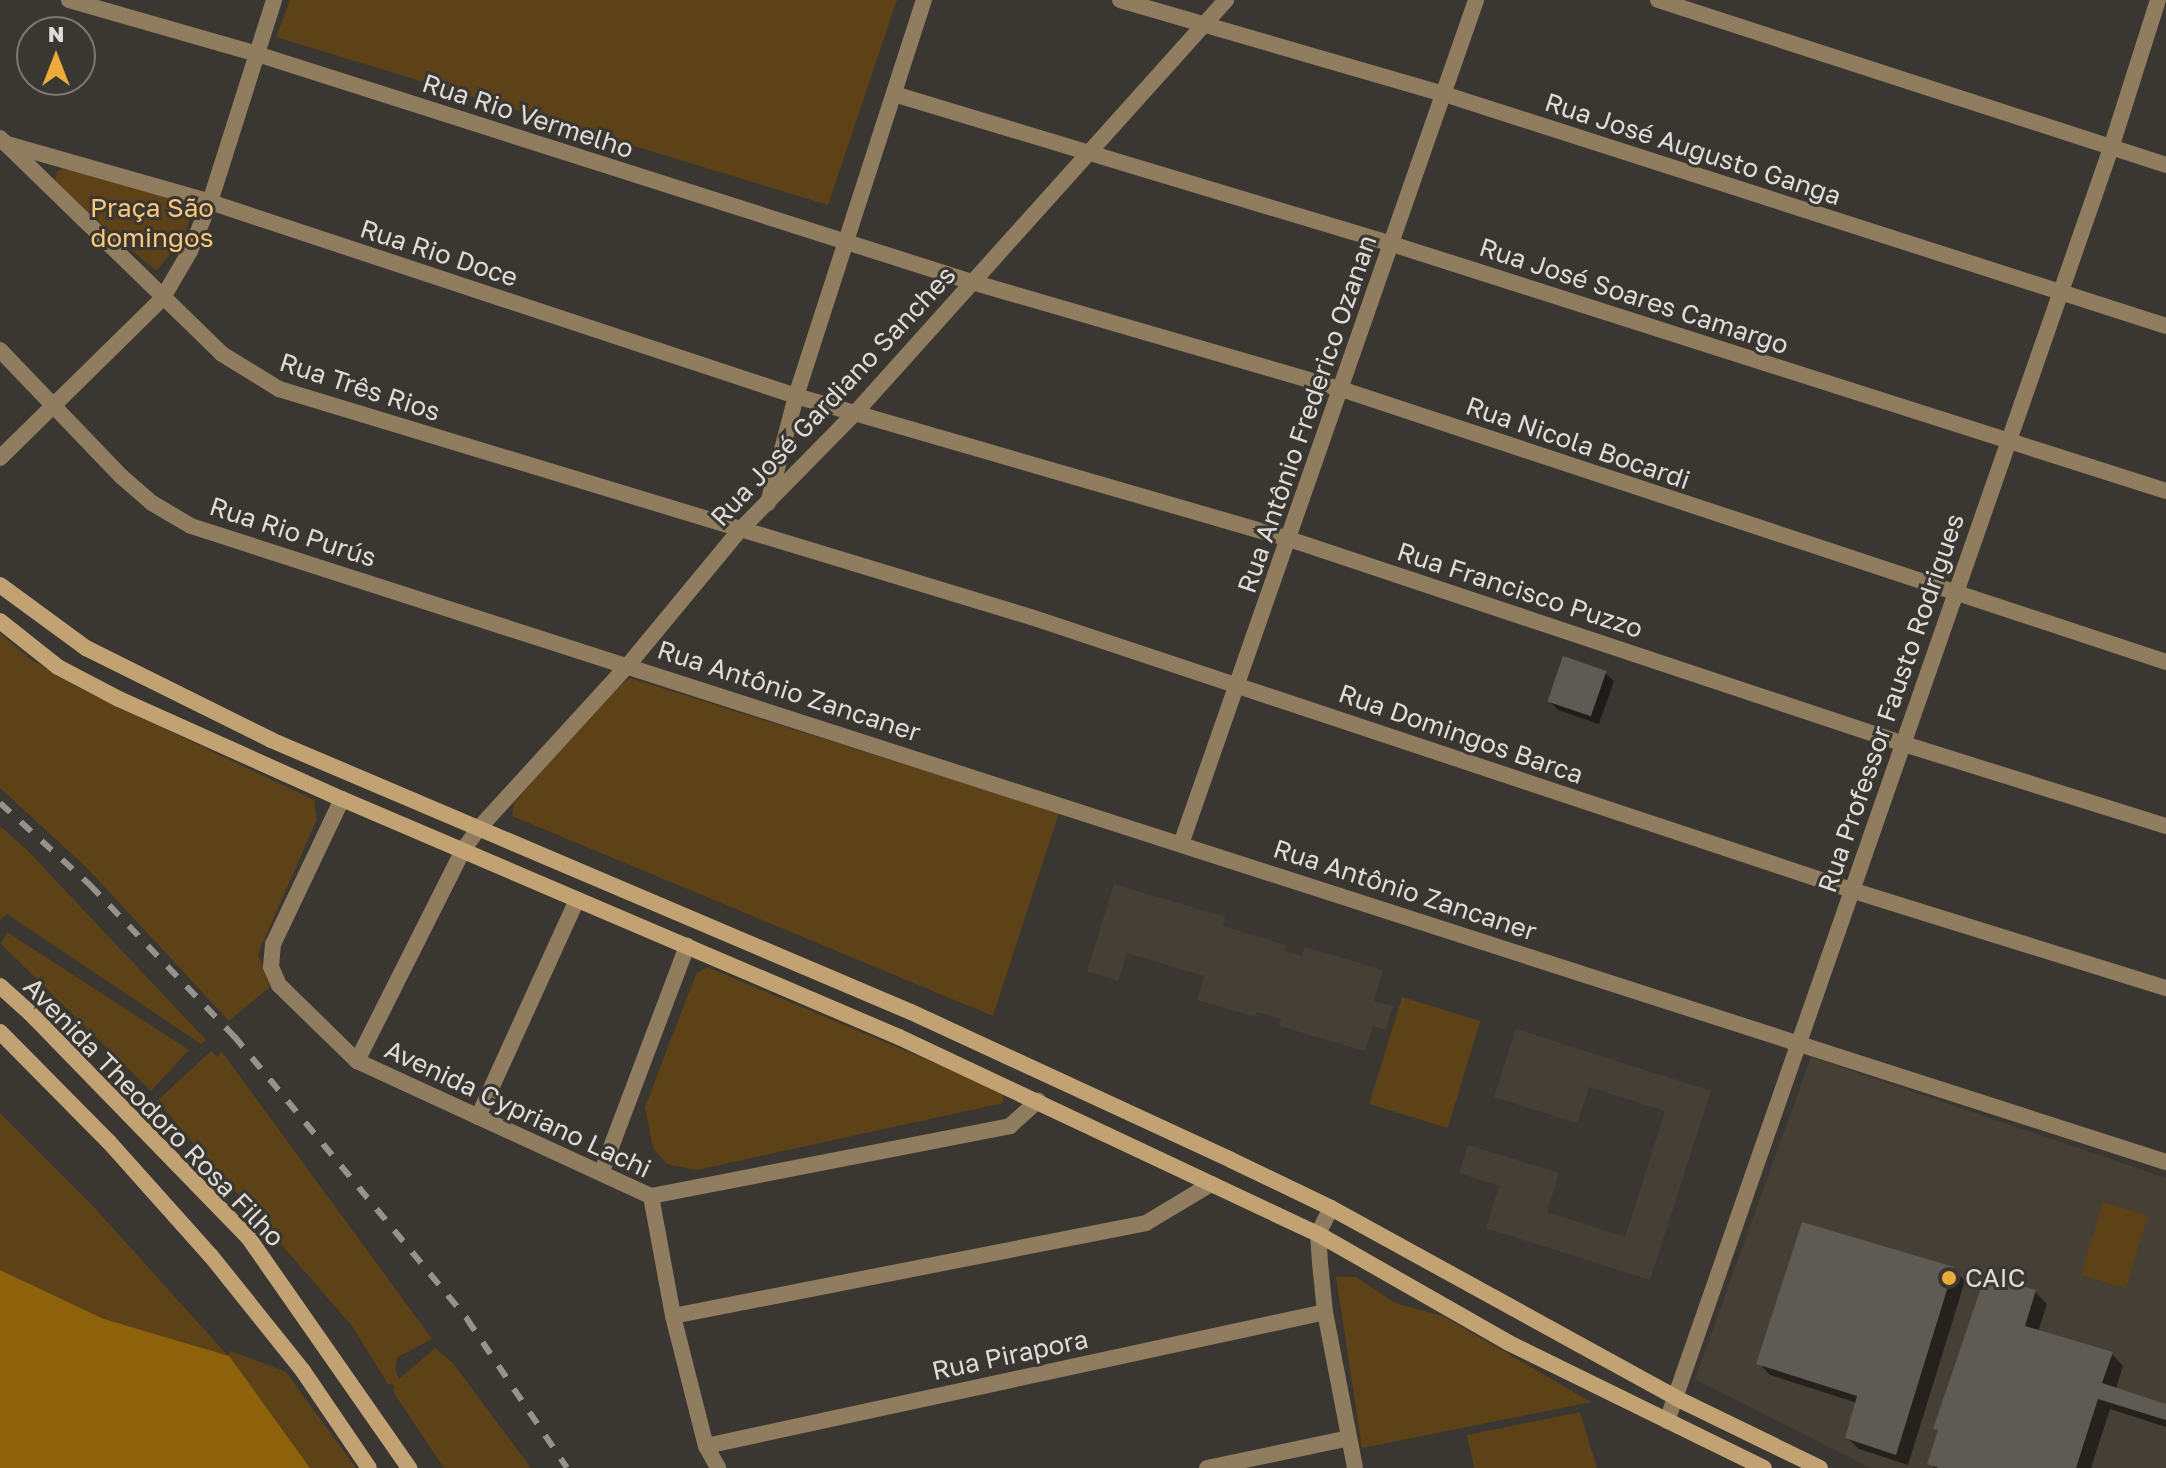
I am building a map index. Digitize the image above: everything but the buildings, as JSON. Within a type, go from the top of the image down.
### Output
[{"type":"main road","points":[[0,585],[86,648],[137,675],[271,740],[911,1012],[1331,1208],[1676,1398],[1820,1468]]},
{"type":"main road","points":[[0,621],[58,667],[119,699],[342,799],[899,1037],[1038,1101],[1318,1234],[1507,1342],[1764,1468]]},
{"type":"main road","name":"Avenida Theodoro Rosa Filho","points":[[0,986],[248,1237],[409,1468]]},
{"type":"main road","points":[[899,1037],[911,1012]]},
{"type":"main road","name":"Avenida Theodoro Rosa Filho","points":[[0,1032],[109,1142],[211,1256],[303,1371],[369,1468]]},
{"type":"street","name":"Rua Rio Vermelho","points":[[69,0],[257,54],[972,282]]},
{"type":"street","points":[[0,458],[162,299],[190,251],[210,202],[274,0]]},
{"type":"street","points":[[768,504],[796,396],[848,243],[924,0]]},
{"type":"street","name":"Rua José Augusto Ganga","points":[[1120,0],[1444,94],[2166,326]]},
{"type":"street","name":"Rua José Gardiano Sanches","points":[[357,1061],[463,850],[480,827],[629,664],[740,530],[856,412],[1226,0]]},
{"type":"street","name":"Rua Antônio Frederico Ozanan","points":[[1181,844],[1476,0]]},
{"type":"street","points":[[1658,0],[2166,165]]},
{"type":"street","name":"Rua Professor Fausto Rodrigues","points":[[1667,1421],[2111,148],[2158,0]]},
{"type":"street","name":"Rua José Soares Camargo","points":[[894,94],[1392,244],[2166,491]]},
{"type":"street","name":"Rua Rio Doce","points":[[3,141],[210,202],[796,396],[856,412]]},
{"type":"street","name":"Rua Três Rios","points":[[3,141],[162,299],[222,354],[279,389],[740,530]]},
{"type":"street","points":[[48,186],[66,158]]},
{"type":"street","name":"Rua Nicola Bocardi","points":[[972,282],[1341,389],[1955,595],[2166,662]]},
{"type":"street","name":"Rua Rio Purús","points":[[0,350],[142,495],[191,526],[629,664]]},
{"type":"street","name":"Rua Francisco Puzzo","points":[[856,412],[1289,539],[1904,744],[2166,826]]},
{"type":"street","name":"Rua Domingos Barca","points":[[740,530],[888,573],[1238,684],[1851,890],[2166,988]]},
{"type":"street","name":"Rua Antônio Zancaner","points":[[629,664],[2166,1162]]},
{"type":"street","name":"Avenida Cypriano Lachi","points":[[342,799],[273,944],[271,967],[279,985],[298,1007],[357,1061],[651,1196],[673,1316],[706,1446],[718,1468]]},
{"type":"street","points":[[478,1117],[577,900]]},
{"type":"street","points":[[602,1171],[687,946]]},
{"type":"street","points":[[651,1196],[1010,1126],[1038,1101]]},
{"type":"street","points":[[673,1316],[1146,1223],[1211,1184]]},
{"type":"street","points":[[1331,1208],[1318,1234],[1325,1312],[1355,1468]]},
{"type":"street","name":"Rua Pirapora","points":[[706,1446],[1325,1312]]},
{"type":"street","points":[[1207,1468],[1349,1438]]},
{"type":"shaded area","points":[[1114,884],[1225,917],[1223,926],[1286,945],[1285,951],[1302,956],[1305,947],[1383,970],[1374,1001],[1393,1006],[1386,1030],[1373,1026],[1365,1051],[1279,1026],[1281,1019],[1257,1012],[1255,1017],[1197,1000],[1204,976],[1127,953],[1118,981],[1087,971]]},
{"type":"shaded area","points":[[1516,1029],[1711,1091],[1650,1280],[1486,1228],[1499,1186],[1459,1173],[1468,1145],[1559,1173],[1547,1212],[1625,1237],[1665,1111],[1589,1087],[1577,1123],[1494,1097]]},
{"type":"shaded area","name":"CAIC","points":[[1811,1057],[2166,1178],[2166,1468],[1870,1468],[1695,1379]]},
{"type":"shaded area","points":[[0,1270],[104,1319],[229,1356],[310,1468],[0,1468]]},
{"type":"green space","points":[[290,0],[897,0],[828,205],[276,37]]},
{"type":"green space","name":"Praça São domingos","points":[[69,164],[197,200],[183,238],[156,271],[55,184],[57,172]]},
{"type":"green space","points":[[0,633],[30,659],[81,689],[314,800],[317,819],[258,954],[270,987],[229,1021],[87,868],[0,788]]},
{"type":"green space","points":[[630,678],[1059,813],[993,1016],[512,816],[514,803],[612,691]]},
{"type":"green space","points":[[0,826],[27,850],[206,1040],[201,1044],[7,914],[0,920]]},
{"type":"green space","points":[[7,932],[189,1050],[151,1091],[1,944]]},
{"type":"green space","points":[[707,967],[991,1087],[1003,1094],[1003,1103],[697,1170],[667,1164],[653,1148],[645,1107],[696,974]]},
{"type":"green space","points":[[1402,997],[1480,1021],[1448,1128],[1369,1104]]},
{"type":"green space","points":[[211,1051],[217,1057],[222,1052],[432,1339],[398,1357],[395,1368],[399,1379],[435,1348],[453,1363],[531,1468],[444,1468],[394,1393],[394,1385],[388,1384],[352,1326],[157,1101]]},
{"type":"green space","points":[[0,1113],[93,1206],[228,1356],[104,1319],[0,1270]]},
{"type":"green space","points":[[2103,1202],[2148,1216],[2126,1288],[2081,1275]]},
{"type":"green space","points":[[1336,1277],[1356,1277],[1395,1303],[1443,1316],[1591,1402],[1362,1448]]},
{"type":"green space","points":[[231,1351],[286,1372],[356,1468],[310,1468],[228,1356]]},
{"type":"green space","points":[[1580,1412],[1597,1468],[1474,1468],[1467,1435]]},
{"type":"railway","points":[[0,803],[90,885],[234,1036],[467,1319],[567,1468]]},
{"type":"place","name":"CAIC","points":[[1949,1278]]}]
